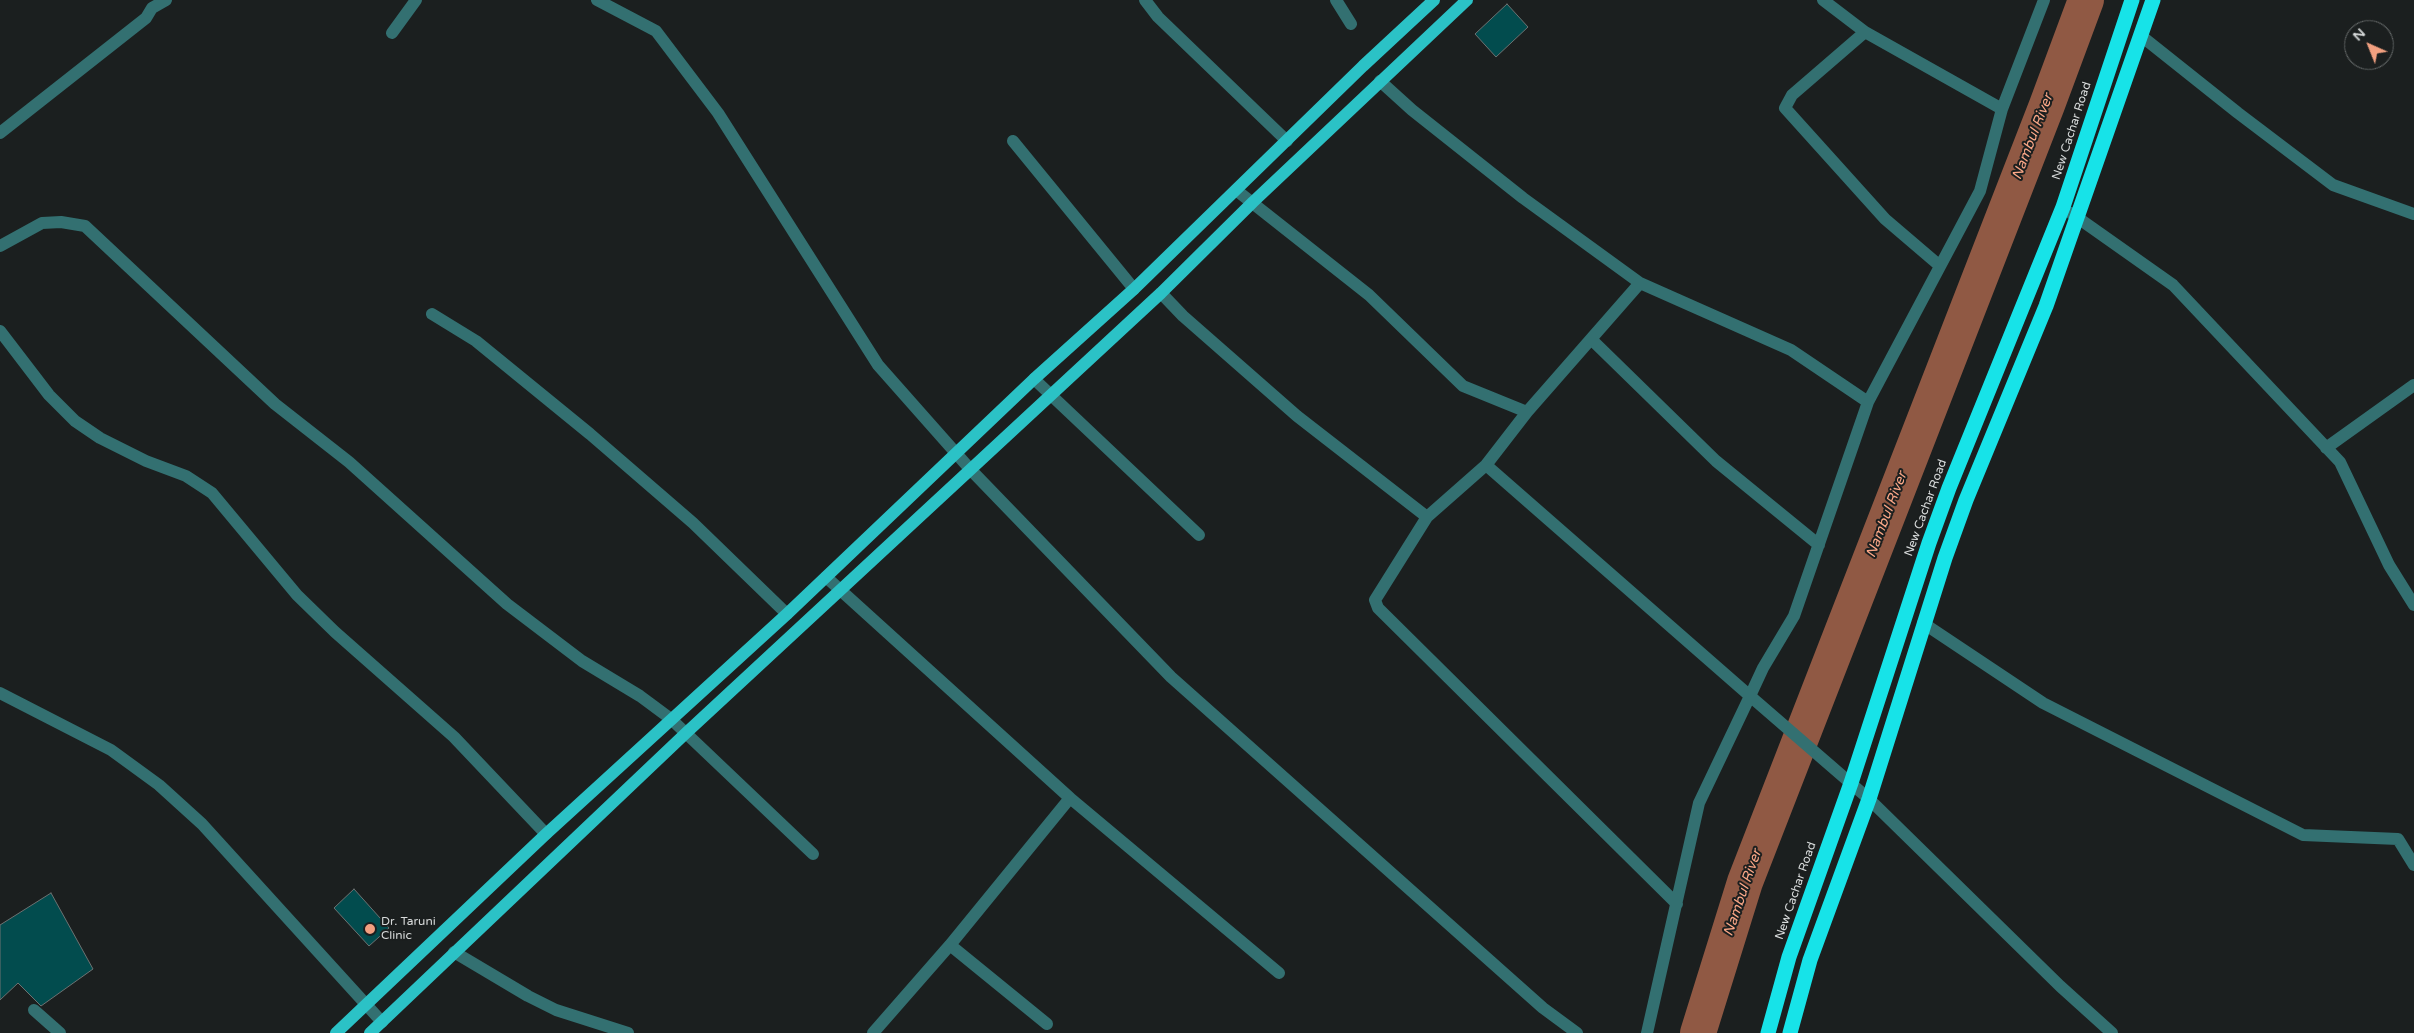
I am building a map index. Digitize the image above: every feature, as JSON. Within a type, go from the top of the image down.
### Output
[{"type":"highway","name":"New Cachar Road","points":[[1768,1033],[1803,914],[1850,782],[1945,497],[2063,207],[2132,0]]},
{"type":"highway","points":[[1790,1033],[1810,960],[1869,799],[1897,714],[1923,623],[1966,500],[2046,306],[2079,218],[2153,0]]},
{"type":"main road","points":[[336,1033],[546,834],[787,614],[1034,379],[1134,289],[1363,66],[1434,0]]},
{"type":"main road","points":[[370,1033],[686,733],[1161,293],[1253,202],[1467,0]]},
{"type":"street","points":[[0,133],[146,18],[149,4],[166,0]]},
{"type":"street","points":[[392,33],[416,0]]},
{"type":"street","points":[[597,0],[656,31],[718,113],[878,365],[970,469],[1171,677],[1543,1008],[1577,1033]]},
{"type":"street","points":[[1145,0],[1158,17],[1287,141]]},
{"type":"street","points":[[1336,0],[1350,24]]},
{"type":"street","points":[[1823,0],[1865,32],[2002,109]]},
{"type":"street","points":[[1647,1033],[1699,803],[1763,668],[1794,616],[1868,402],[1980,191],[2002,109],[2044,0]]},
{"type":"street","points":[[1865,32],[1792,95],[1785,108],[1885,219],[1940,266]]},
{"type":"street","points":[[2140,35],[2333,185],[2414,214]]},
{"type":"street","points":[[1380,82],[1412,110],[1523,198],[1640,282],[1791,350],[1868,402]]},
{"type":"street","points":[[1013,142],[1134,289]]},
{"type":"street","points":[[1236,190],[1369,295],[1463,386],[1527,412]]},
{"type":"street","points":[[2063,207],[2173,285],[2340,462],[2389,565],[2414,605]]},
{"type":"street","points":[[0,246],[42,224],[61,222],[85,226],[275,404],[348,462],[507,604],[582,660],[640,696],[671,719],[813,854]]},
{"type":"street","points":[[1640,282],[1527,412],[1486,465],[1427,517],[1375,600],[1378,608],[1676,904]]},
{"type":"street","points":[[1161,293],[1183,316],[1297,416],[1427,517]]},
{"type":"street","points":[[432,314],[476,341],[590,434],[693,522],[787,614]]},
{"type":"street","points":[[0,331],[49,395],[75,421],[100,438],[146,461],[186,476],[212,493],[297,595],[335,632],[454,736],[546,834]]},
{"type":"street","points":[[1591,339],[1716,462],[1819,545]]},
{"type":"street","points":[[1034,379],[1199,535]]},
{"type":"street","points":[[2326,448],[2414,385]]},
{"type":"street","points":[[1486,465],[1869,799],[2060,986],[2112,1033]]},
{"type":"street","points":[[826,577],[1070,798],[1280,973]]},
{"type":"street","points":[[1923,623],[2043,703],[2303,835],[2398,839],[2414,865]]},
{"type":"street","points":[[0,693],[110,750],[159,785],[202,824],[365,1006],[382,1022]]},
{"type":"street","points":[[874,1033],[950,945],[1070,798]]},
{"type":"street","points":[[950,945],[1047,1024]]},
{"type":"street","points":[[454,952],[528,996],[556,1010],[628,1033]]},
{"type":"street","points":[[34,1010],[60,1033]]},
{"type":"building","points":[[1507,4],[1528,27],[1496,57],[1475,34]]},
{"type":"building","points":[[354,889],[389,928],[369,946],[334,908]]},
{"type":"building","points":[[51,893],[93,969],[41,1006],[18,983],[0,1000],[0,925]]},
{"type":"waterway","name":"Nambul River","points":[[1698,1033],[1745,882],[2086,0]]},
{"type":"place","name":"Dr. Taruni Clinic","points":[[370,929]]}]
